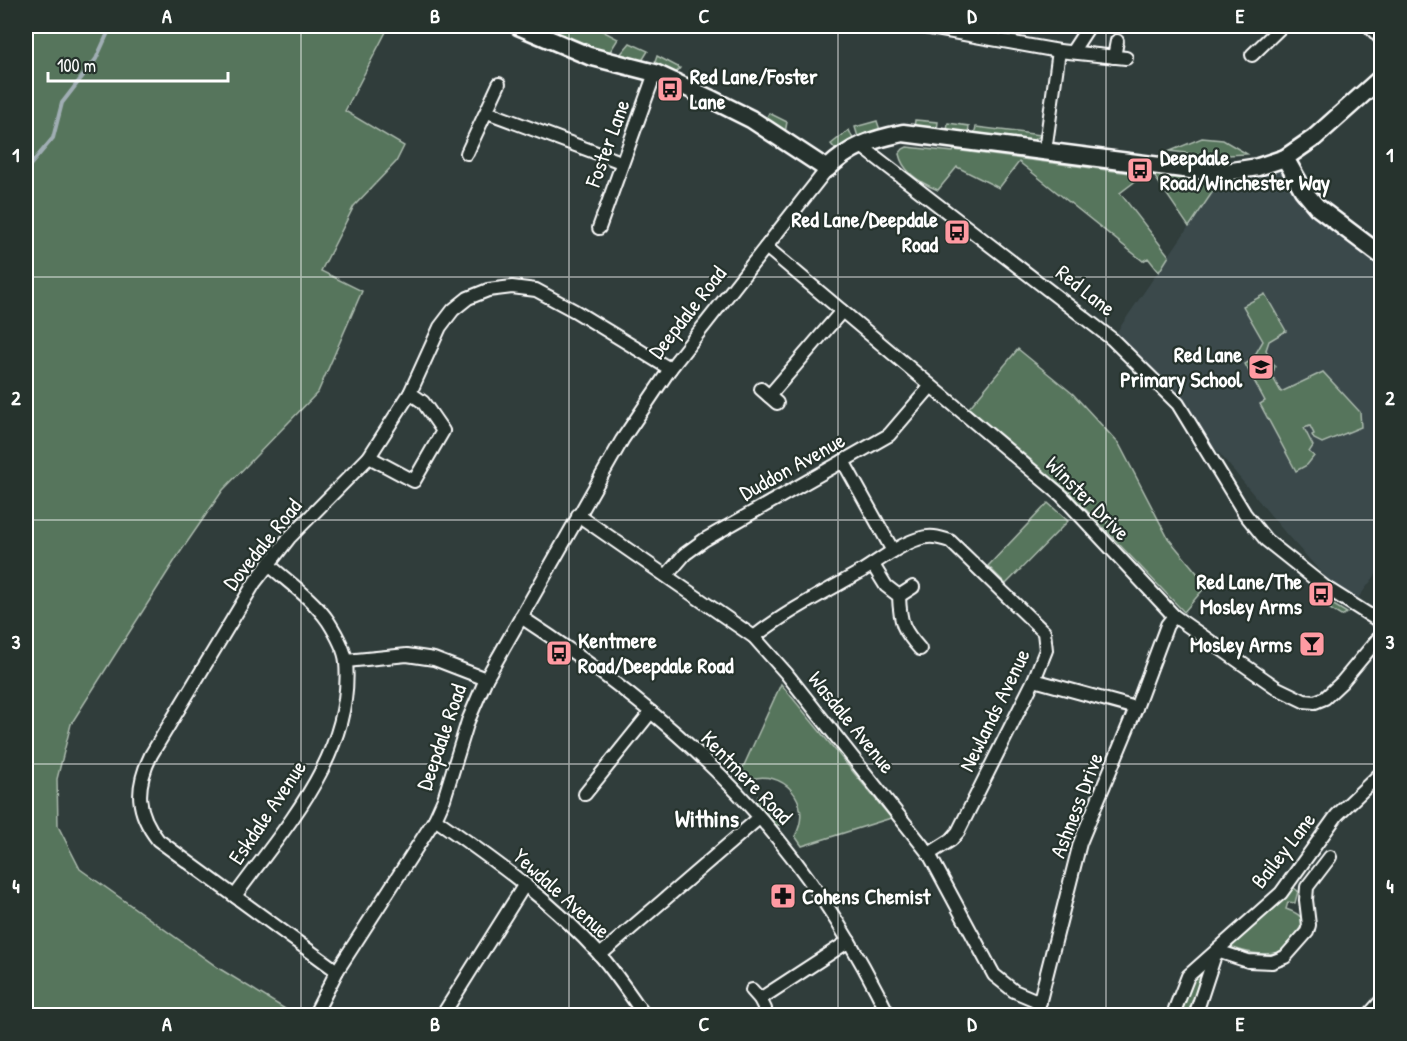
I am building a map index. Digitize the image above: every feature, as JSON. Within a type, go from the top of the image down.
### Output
[{"type":"street","points":[[518,26],[589,56],[655,73],[751,119],[827,169]]},
{"type":"street","points":[[919,26],[966,29],[1059,51],[1120,57],[1117,41]]},
{"type":"street","points":[[1072,52],[1089,26]]},
{"type":"street","points":[[1252,55],[1282,26]]},
{"type":"street","points":[[1370,26],[1382,40]]},
{"type":"street","points":[[1044,151],[1059,51]]},
{"type":"street","name":"Foster Lane","points":[[599,228],[655,73]]},
{"type":"street","name":"Deepdale Road","points":[[314,1016],[337,971],[435,819],[444,799],[468,721],[486,679],[622,440],[670,369],[827,169],[843,154],[860,145],[903,133],[1226,172],[1258,167],[1285,158],[1314,138],[1382,77]]},
{"type":"street","points":[[467,153],[499,84]]},
{"type":"street","points":[[487,111],[621,162]]},
{"type":"street","name":"Red Lane","points":[[860,145],[1112,339],[1178,404],[1245,514],[1266,540],[1325,587],[1382,623]]},
{"type":"street","points":[[1285,158],[1303,190],[1317,207],[1382,256]]},
{"type":"street","name":"Winster Drive","points":[[766,247],[1062,496],[1174,616],[1277,688],[1304,701],[1315,702],[1325,698],[1382,634]]},
{"type":"street","name":"Dovedale Road","points":[[337,971],[158,840],[146,822],[140,802],[143,773],[151,755],[242,601],[268,564],[296,531],[369,457],[410,393],[440,327],[453,310],[468,298],[488,290],[512,287],[536,290],[670,369]]},
{"type":"street","points":[[769,396],[842,311]]},
{"type":"street","name":"Duddon Avenue","points":[[667,575],[685,554],[704,540],[889,435],[931,386]]},
{"type":"street","points":[[369,457],[414,482],[443,431],[423,402],[410,393]]},
{"type":"street","points":[[843,461],[893,551]]},
{"type":"street","name":"Wasdale Avenue","points":[[578,515],[754,636],[929,854],[994,975],[1014,991],[1040,1002]]},
{"type":"street","name":"Newlands Avenue","points":[[754,636],[772,622],[873,565],[893,551],[918,539],[934,536],[950,542],[1044,632],[1046,650],[1034,680],[958,832],[951,840],[929,854]]},
{"type":"street","name":"Eskdale Avenue","points":[[235,897],[303,803],[320,774],[332,747],[342,713],[346,661],[339,641],[327,620],[312,603],[268,564]]},
{"type":"street","points":[[873,565],[886,586],[900,596]]},
{"type":"street","points":[[900,596],[913,587]]},
{"type":"street","points":[[900,596],[900,616],[903,628],[922,651]]},
{"type":"street","name":"Ashness Drive","points":[[1036,1016],[1080,843],[1136,708],[1167,625],[1174,616]]},
{"type":"street","name":"Kentmere Road","points":[[521,617],[585,660],[651,712],[733,789],[787,851],[849,941],[890,1016]]},
{"type":"street","points":[[346,661],[399,656],[434,659],[486,679]]},
{"type":"street","points":[[1034,680],[1136,708]]},
{"type":"street","points":[[584,795],[651,712]]},
{"type":"street","name":"Bailey Lane","points":[[1176,1016],[1174,1010],[1188,976],[1281,893],[1337,814],[1382,772]]},
{"type":"street","points":[[600,955],[759,818]]},
{"type":"street","name":"Yewdale Avenue","points":[[435,819],[525,884],[600,955],[645,1016]]},
{"type":"street","name":"Bailey Lane","points":[[1217,951],[1248,961],[1279,960],[1285,957],[1307,932],[1309,919],[1302,908],[1308,887],[1330,857]]},
{"type":"street","points":[[442,1016],[525,884]]},
{"type":"street","points":[[759,1000],[849,941]]},
{"type":"street","name":"Bailey Lane","points":[[1195,1016],[1217,951]]},
{"type":"street","points":[[1368,1016],[1382,1000]]},
{"type":"shaded area","name":"Red Lane Primary School","points":[[1285,158],[1303,190],[1381,256],[1381,568],[1352,606],[1288,536],[1170,394],[1112,339],[1226,172]]},
{"type":"green space","points":[[26,26],[389,26],[345,111],[404,146],[396,162],[354,206],[321,271],[362,291],[318,392],[223,490],[179,554],[71,724],[57,779],[58,826],[80,869],[220,969],[295,1015],[26,1015]]},
{"type":"green space","points":[[547,26],[593,26],[618,39],[608,55],[545,31]]},
{"type":"green space","points":[[630,43],[648,51],[640,64],[619,56]]},
{"type":"green space","points":[[657,56],[680,68],[676,73],[667,69],[666,71],[653,68]]},
{"type":"green space","points":[[769,113],[787,122],[785,133],[765,121]]},
{"type":"green space","points":[[915,120],[938,122],[937,130],[914,128]]},
{"type":"green space","points":[[877,121],[880,130],[858,137],[855,127]]},
{"type":"green space","points":[[948,123],[969,126],[968,134],[947,131]]},
{"type":"green space","points":[[976,127],[1041,135],[1033,141],[1027,141],[974,134]]},
{"type":"green space","points":[[849,130],[853,139],[836,150],[831,144]]},
{"type":"green space","points":[[1202,138],[1223,140],[1247,154],[1210,156],[1170,151]]},
{"type":"green space","points":[[907,147],[953,152],[954,150],[1138,174],[1141,177],[1120,193],[1169,256],[1159,272],[1148,258],[1143,261],[1019,162],[999,188],[957,167],[938,190],[920,181],[905,167],[899,154]]},
{"type":"green space","points":[[1146,164],[1226,172],[1189,227]]},
{"type":"green space","points":[[1265,294],[1286,331],[1269,341],[1266,350],[1275,366],[1272,376],[1281,392],[1323,372],[1360,412],[1361,427],[1322,443],[1314,439],[1310,426],[1304,428],[1313,446],[1309,452],[1314,456],[1307,465],[1296,471],[1260,404],[1265,401],[1245,364],[1252,360],[1263,341],[1243,306]]},
{"type":"green space","points":[[1018,349],[1073,394],[1119,444],[1168,538],[1207,585],[1184,612],[1068,491],[969,408]]},
{"type":"green space","points":[[1048,503],[1068,521],[1006,584],[988,566]]},
{"type":"green space","points":[[1314,593],[1347,613],[1341,616],[1314,599]]},
{"type":"green space","points":[[781,684],[891,818],[802,846],[795,836],[800,823],[801,811],[792,790],[772,778],[760,777],[747,780],[740,774]]},
{"type":"green space","points":[[758,796],[782,825],[773,825],[756,806]]},
{"type":"green space","points":[[1290,885],[1298,891],[1295,903],[1288,902],[1286,909],[1301,918],[1302,925],[1284,948],[1278,952],[1260,954],[1230,947],[1229,945]]},
{"type":"green space","points":[[1202,970],[1205,971],[1191,1011],[1186,1013],[1182,1008],[1190,983]]},
{"type":"waterway","points":[[26,170],[53,138],[62,103],[96,59],[111,26]]},
{"type":"place","name":"Red Lane/Foster Lane","points":[[670,89]]},
{"type":"place","name":"Deepdale Road/Winchester Way","points":[[1140,170]]},
{"type":"place","name":"Red Lane/Deepdale Road","points":[[957,232]]},
{"type":"place","name":"Red Lane Primary School","points":[[1261,367]]},
{"type":"place","name":"Red Lane/The Mosley Arms","points":[[1321,594]]},
{"type":"place","name":"Mosley Arms","points":[[1312,644]]},
{"type":"place","name":"Kentmere Road/Deepdale Road","points":[[559,653]]},
{"type":"place","name":"Cohens Chemist","points":[[783,896]]},
{"type":"district","name":"Withins","points":[[707,819]]}]
